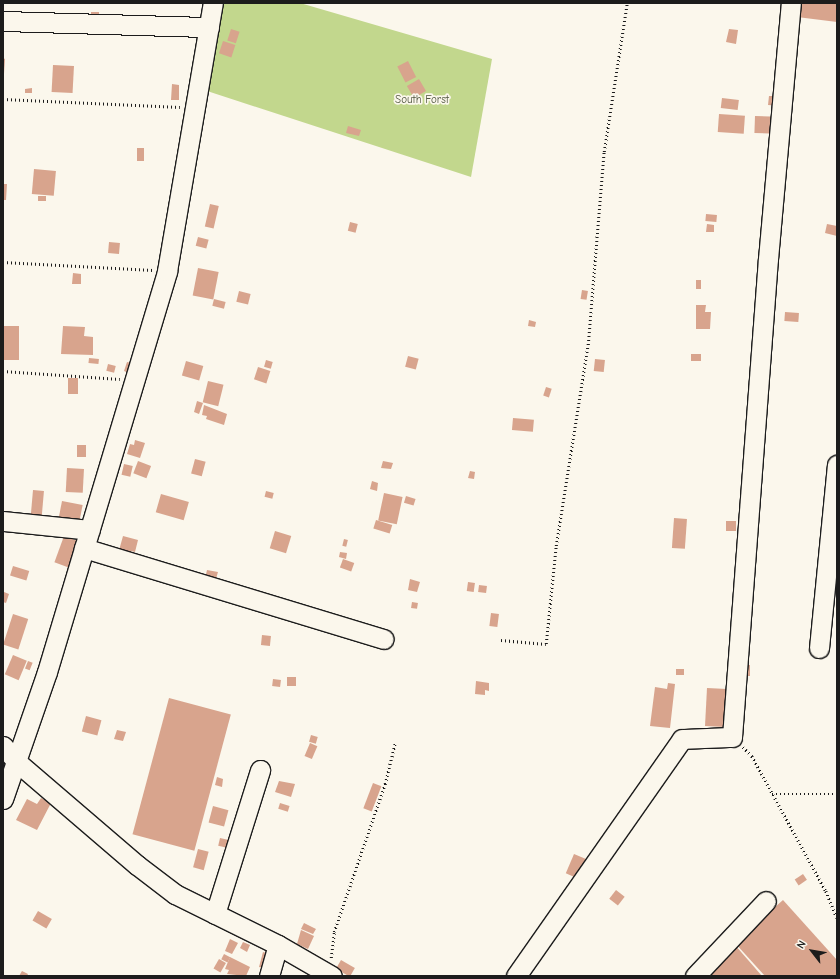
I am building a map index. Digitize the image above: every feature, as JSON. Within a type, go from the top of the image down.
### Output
[{"type":"street","points":[[3,799],[18,763],[167,271],[213,3]]},
{"type":"street","points":[[516,976],[682,739],[732,737],[768,259],[791,3]]},
{"type":"street","points":[[3,21],[209,27]]},
{"type":"street","points":[[819,648],[837,465]]},
{"type":"street","points":[[3,521],[87,539],[383,639]]},
{"type":"street","points":[[3,746],[18,763],[137,865],[175,894],[278,945],[327,975]]},
{"type":"street","points":[[215,914],[260,770]]},
{"type":"street","points":[[694,976],[766,901]]},
{"type":"street","points":[[269,976],[278,945]]},
{"type":"path","points":[[501,640],[546,644],[556,546],[588,345],[604,152],[627,3]]},
{"type":"path","points":[[3,99],[195,107]]},
{"type":"path","points":[[3,262],[167,271]]},
{"type":"path","points":[[3,372],[135,379]]},
{"type":"path","points":[[732,737],[752,756],[826,890],[837,918]]},
{"type":"path","points":[[327,975],[334,932],[385,784],[394,743]]},
{"type":"path","points":[[772,794],[837,794]]},
{"type":"green space","name":"South Forst","points":[[219,3],[300,3],[492,59],[471,177],[201,89]]},
{"type":"building","points":[[799,3],[837,3],[837,22],[797,17]]},
{"type":"building","points":[[91,12],[99,12],[99,18],[91,18]]},
{"type":"building","points":[[231,29],[240,32],[236,43],[227,40]]},
{"type":"building","points":[[729,29],[738,30],[736,44],[726,42]]},
{"type":"building","points":[[223,41],[235,45],[231,57],[219,53]]},
{"type":"building","points":[[3,58],[5,59],[4,74],[3,74]]},
{"type":"building","points":[[408,61],[416,77],[405,82],[397,66]]},
{"type":"building","points":[[53,65],[74,66],[73,93],[52,92]]},
{"type":"building","points":[[419,79],[426,91],[414,98],[407,86]]},
{"type":"building","points":[[172,84],[179,85],[179,100],[171,100]]},
{"type":"building","points":[[32,88],[32,93],[25,93],[25,89]]},
{"type":"building","points":[[769,96],[781,96],[781,106],[768,105]]},
{"type":"building","points":[[722,98],[739,100],[738,110],[721,108]]},
{"type":"building","points":[[719,114],[745,116],[744,134],[718,132]]},
{"type":"building","points":[[755,116],[778,117],[777,134],[754,133]]},
{"type":"building","points":[[348,126],[361,130],[359,136],[346,133]]},
{"type":"building","points":[[137,148],[144,148],[144,161],[137,161]]},
{"type":"building","points":[[34,169],[56,171],[54,196],[32,194]]},
{"type":"building","points":[[3,184],[7,184],[6,200],[3,200]]},
{"type":"building","points":[[38,196],[46,196],[46,201],[38,201]]},
{"type":"building","points":[[210,204],[219,206],[214,228],[205,226]]},
{"type":"building","points":[[706,214],[717,215],[716,222],[705,221]]},
{"type":"building","points":[[350,222],[358,224],[356,233],[348,231]]},
{"type":"building","points":[[707,224],[714,225],[714,232],[706,232]]},
{"type":"building","points":[[827,224],[837,226],[837,236],[825,233]]},
{"type":"building","points":[[198,237],[209,240],[206,249],[196,246]]},
{"type":"building","points":[[109,242],[120,243],[119,254],[108,253]]},
{"type":"building","points":[[198,268],[219,272],[213,299],[193,295]]},
{"type":"building","points":[[73,273],[81,274],[81,284],[72,284]]},
{"type":"building","points":[[696,280],[701,280],[701,289],[696,289]]},
{"type":"building","points":[[582,290],[588,291],[587,300],[581,299]]},
{"type":"building","points":[[239,291],[251,294],[248,305],[236,302]]},
{"type":"building","points":[[214,299],[226,302],[224,309],[212,306]]},
{"type":"building","points":[[696,305],[706,305],[705,312],[711,312],[710,329],[696,329]]},
{"type":"building","points":[[785,312],[799,313],[798,322],[784,321]]},
{"type":"building","points":[[529,320],[536,322],[535,327],[528,326]]},
{"type":"building","points":[[3,326],[19,326],[19,360],[3,360]]},
{"type":"building","points":[[63,326],[85,327],[84,336],[93,337],[93,355],[61,354]]},
{"type":"building","points":[[691,354],[701,354],[701,361],[691,361]]},
{"type":"building","points":[[408,356],[419,359],[416,369],[405,367]]},
{"type":"building","points":[[89,358],[99,359],[98,364],[88,363]]},
{"type":"building","points":[[595,359],[605,360],[604,372],[594,371]]},
{"type":"building","points":[[266,360],[273,362],[271,369],[264,367]]},
{"type":"building","points":[[186,361],[203,366],[199,380],[182,375]]},
{"type":"building","points":[[127,362],[135,364],[131,374],[124,371]]},
{"type":"building","points":[[108,364],[116,366],[114,373],[106,371]]},
{"type":"building","points":[[258,367],[270,371],[266,383],[254,379]]},
{"type":"building","points":[[68,378],[78,378],[78,394],[68,394]]},
{"type":"building","points":[[208,381],[224,385],[218,406],[203,402]]},
{"type":"building","points":[[546,387],[552,389],[549,397],[543,396]]},
{"type":"building","points":[[197,401],[203,403],[199,414],[194,412]]},
{"type":"building","points":[[204,405],[227,414],[224,425],[206,419],[207,416],[202,415]]},
{"type":"building","points":[[513,418],[534,420],[533,432],[512,430]]},
{"type":"building","points":[[135,440],[145,443],[140,458],[127,454],[130,444],[134,445]]},
{"type":"building","points":[[77,445],[86,445],[86,457],[77,457]]},
{"type":"building","points":[[195,459],[206,462],[202,476],[191,473]]},
{"type":"building","points":[[138,461],[151,466],[146,478],[133,473]]},
{"type":"building","points":[[383,461],[393,463],[391,469],[381,468]]},
{"type":"building","points":[[124,464],[133,466],[130,477],[122,475]]},
{"type":"building","points":[[67,468],[84,469],[83,493],[66,492]]},
{"type":"building","points":[[470,471],[475,472],[474,479],[468,478]]},
{"type":"building","points":[[372,481],[378,483],[377,491],[370,489]]},
{"type":"building","points":[[33,490],[44,491],[42,517],[31,516]]},
{"type":"building","points":[[266,491],[274,493],[272,499],[265,497]]},
{"type":"building","points":[[384,493],[403,497],[397,524],[378,520]]},
{"type":"building","points":[[161,494],[189,502],[184,520],[156,512]]},
{"type":"building","points":[[406,496],[416,499],[414,506],[404,503]]},
{"type":"building","points":[[62,501],[83,505],[78,528],[58,524]]},
{"type":"building","points":[[674,518],[687,519],[685,549],[672,548]]},
{"type":"building","points":[[376,520],[392,525],[390,534],[373,529]]},
{"type":"building","points":[[726,521],[736,521],[736,531],[726,531]]},
{"type":"building","points":[[275,531],[291,536],[286,553],[270,548]]},
{"type":"building","points":[[64,536],[78,541],[69,567],[54,562]]},
{"type":"building","points":[[123,536],[138,540],[135,552],[131,551],[130,557],[118,554]]},
{"type":"building","points":[[344,539],[348,540],[346,547],[342,546]]},
{"type":"building","points":[[340,552],[347,553],[346,559],[339,557]]},
{"type":"building","points":[[343,559],[354,563],[351,572],[340,567]]},
{"type":"building","points":[[13,566],[29,571],[26,581],[10,576]]},
{"type":"building","points":[[207,570],[218,572],[215,582],[205,579]]},
{"type":"building","points":[[410,579],[420,582],[417,592],[408,590]]},
{"type":"building","points":[[468,582],[475,583],[474,592],[467,591]]},
{"type":"building","points":[[479,585],[487,586],[486,593],[478,592]]},
{"type":"building","points":[[4,592],[9,594],[6,603],[3,602]]},
{"type":"building","points":[[412,602],[418,603],[417,609],[411,608]]},
{"type":"building","points":[[491,613],[499,614],[497,627],[489,626]]},
{"type":"building","points":[[13,614],[28,619],[18,649],[3,644]]},
{"type":"building","points":[[262,635],[271,636],[270,646],[261,645]]},
{"type":"building","points":[[13,655],[27,661],[19,680],[5,674]]},
{"type":"building","points":[[28,661],[33,663],[30,670],[25,668]]},
{"type":"building","points":[[742,665],[750,665],[750,676],[742,676]]},
{"type":"building","points":[[676,669],[684,669],[684,675],[676,675]]},
{"type":"building","points":[[287,677],[296,677],[296,686],[287,686]]},
{"type":"building","points":[[273,679],[281,680],[280,687],[272,686]]},
{"type":"building","points":[[476,681],[489,683],[489,691],[485,690],[485,695],[475,694]]},
{"type":"building","points":[[668,683],[675,684],[670,728],[650,726],[655,687],[667,689]]},
{"type":"building","points":[[707,688],[727,689],[725,727],[705,726]]},
{"type":"building","points":[[169,698],[231,715],[194,851],[133,834]]},
{"type":"building","points":[[86,716],[101,720],[97,736],[82,731]]},
{"type":"building","points":[[117,730],[126,732],[123,741],[114,739]]},
{"type":"building","points":[[311,735],[318,737],[316,744],[309,742]]},
{"type":"building","points":[[310,743],[317,746],[312,759],[305,756]]},
{"type":"building","points":[[217,777],[223,779],[222,787],[215,785]]},
{"type":"building","points":[[279,781],[295,784],[291,797],[275,792]]},
{"type":"building","points":[[373,783],[381,786],[372,811],[363,808]]},
{"type":"building","points":[[41,798],[51,803],[37,830],[16,820],[27,799],[37,804]]},
{"type":"building","points":[[280,803],[290,806],[288,812],[278,809]]},
{"type":"building","points":[[213,806],[228,810],[224,827],[209,822]]},
{"type":"building","points":[[220,838],[229,840],[227,848],[218,846]]},
{"type":"building","points":[[198,849],[209,852],[204,870],[193,867]]},
{"type":"building","points":[[574,854],[586,859],[578,878],[566,873]]},
{"type":"building","points":[[803,874],[807,880],[799,885],[795,880]]},
{"type":"building","points":[[616,890],[625,897],[618,905],[609,899]]},
{"type":"building","points":[[783,900],[837,960],[837,976],[765,976],[735,943]]},
{"type":"building","points":[[38,911],[52,919],[46,929],[32,921]]},
{"type":"building","points":[[304,923],[316,929],[313,934],[301,929]]},
{"type":"building","points":[[301,930],[314,936],[308,949],[297,944]]},
{"type":"building","points":[[230,939],[238,943],[232,954],[225,951]]},
{"type":"building","points":[[243,942],[250,945],[247,952],[240,948]]},
{"type":"building","points":[[735,945],[762,976],[708,976]]},
{"type":"building","points":[[263,952],[272,955],[267,969],[259,967]]},
{"type":"building","points":[[224,954],[230,957],[228,963],[221,959]]},
{"type":"building","points":[[230,957],[250,967],[246,976],[227,974],[229,970],[225,969]]},
{"type":"building","points":[[219,959],[226,963],[220,973],[214,969]]},
{"type":"building","points":[[341,960],[355,968],[350,976],[336,969]]},
{"type":"building","points":[[22,971],[28,974],[27,976],[19,976]]}]
